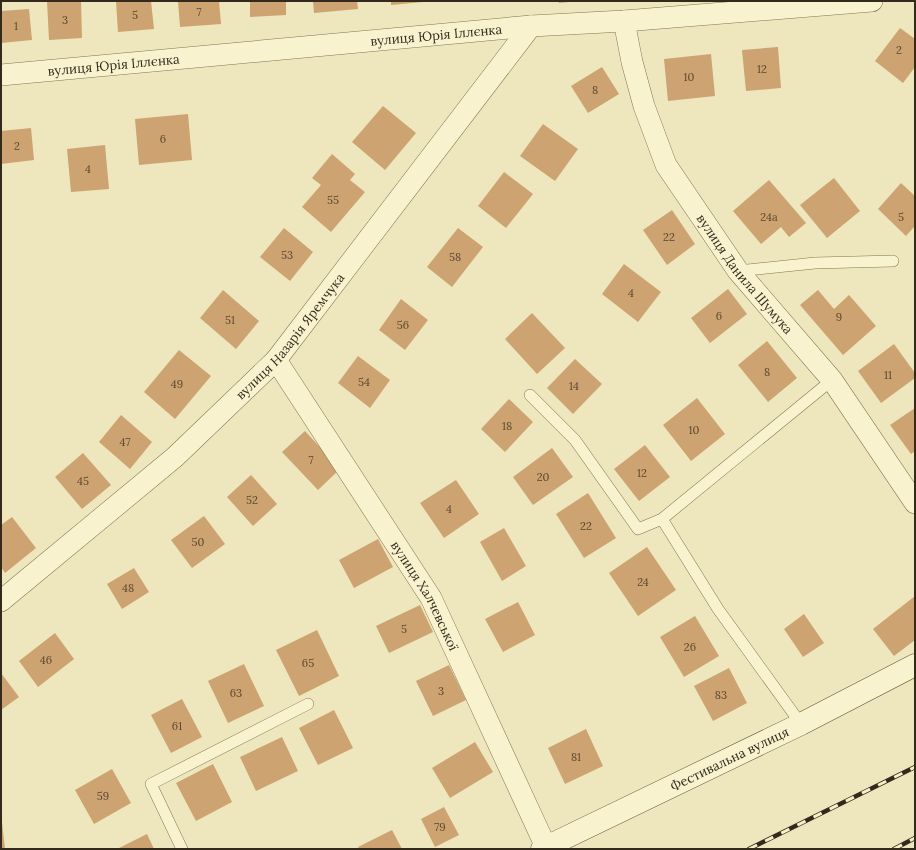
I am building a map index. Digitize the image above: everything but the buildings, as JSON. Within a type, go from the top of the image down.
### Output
[{"type":"street","name":"вулиця Юрія Іллєнка","points":[[1,75],[531,26],[624,21],[872,1]]},
{"type":"street","name":"вулиця Данила Шумука","points":[[624,21],[632,62],[644,106],[666,165],[738,271],[832,380],[915,503]]},
{"type":"street","name":"вулиця Назарія Яремчука","points":[[1,601],[176,457],[276,360],[531,26]]},
{"type":"street","name":"вулиця Халчевської","points":[[276,360],[431,598],[544,848]]},
{"type":"street","name":"Фестивальна вулиця","points":[[544,848],[801,724],[915,665]]},
{"type":"lane","points":[[738,271],[815,264],[893,261]]},
{"type":"lane","points":[[530,395],[575,440],[638,529],[662,519],[832,380]]},
{"type":"lane","points":[[662,519],[718,608],[801,724]]},
{"type":"lane","points":[[182,849],[151,784],[308,704]]},
{"type":"railway","points":[[749,849],[915,767]]},
{"type":"railway","points":[[894,849],[915,838]]}]
